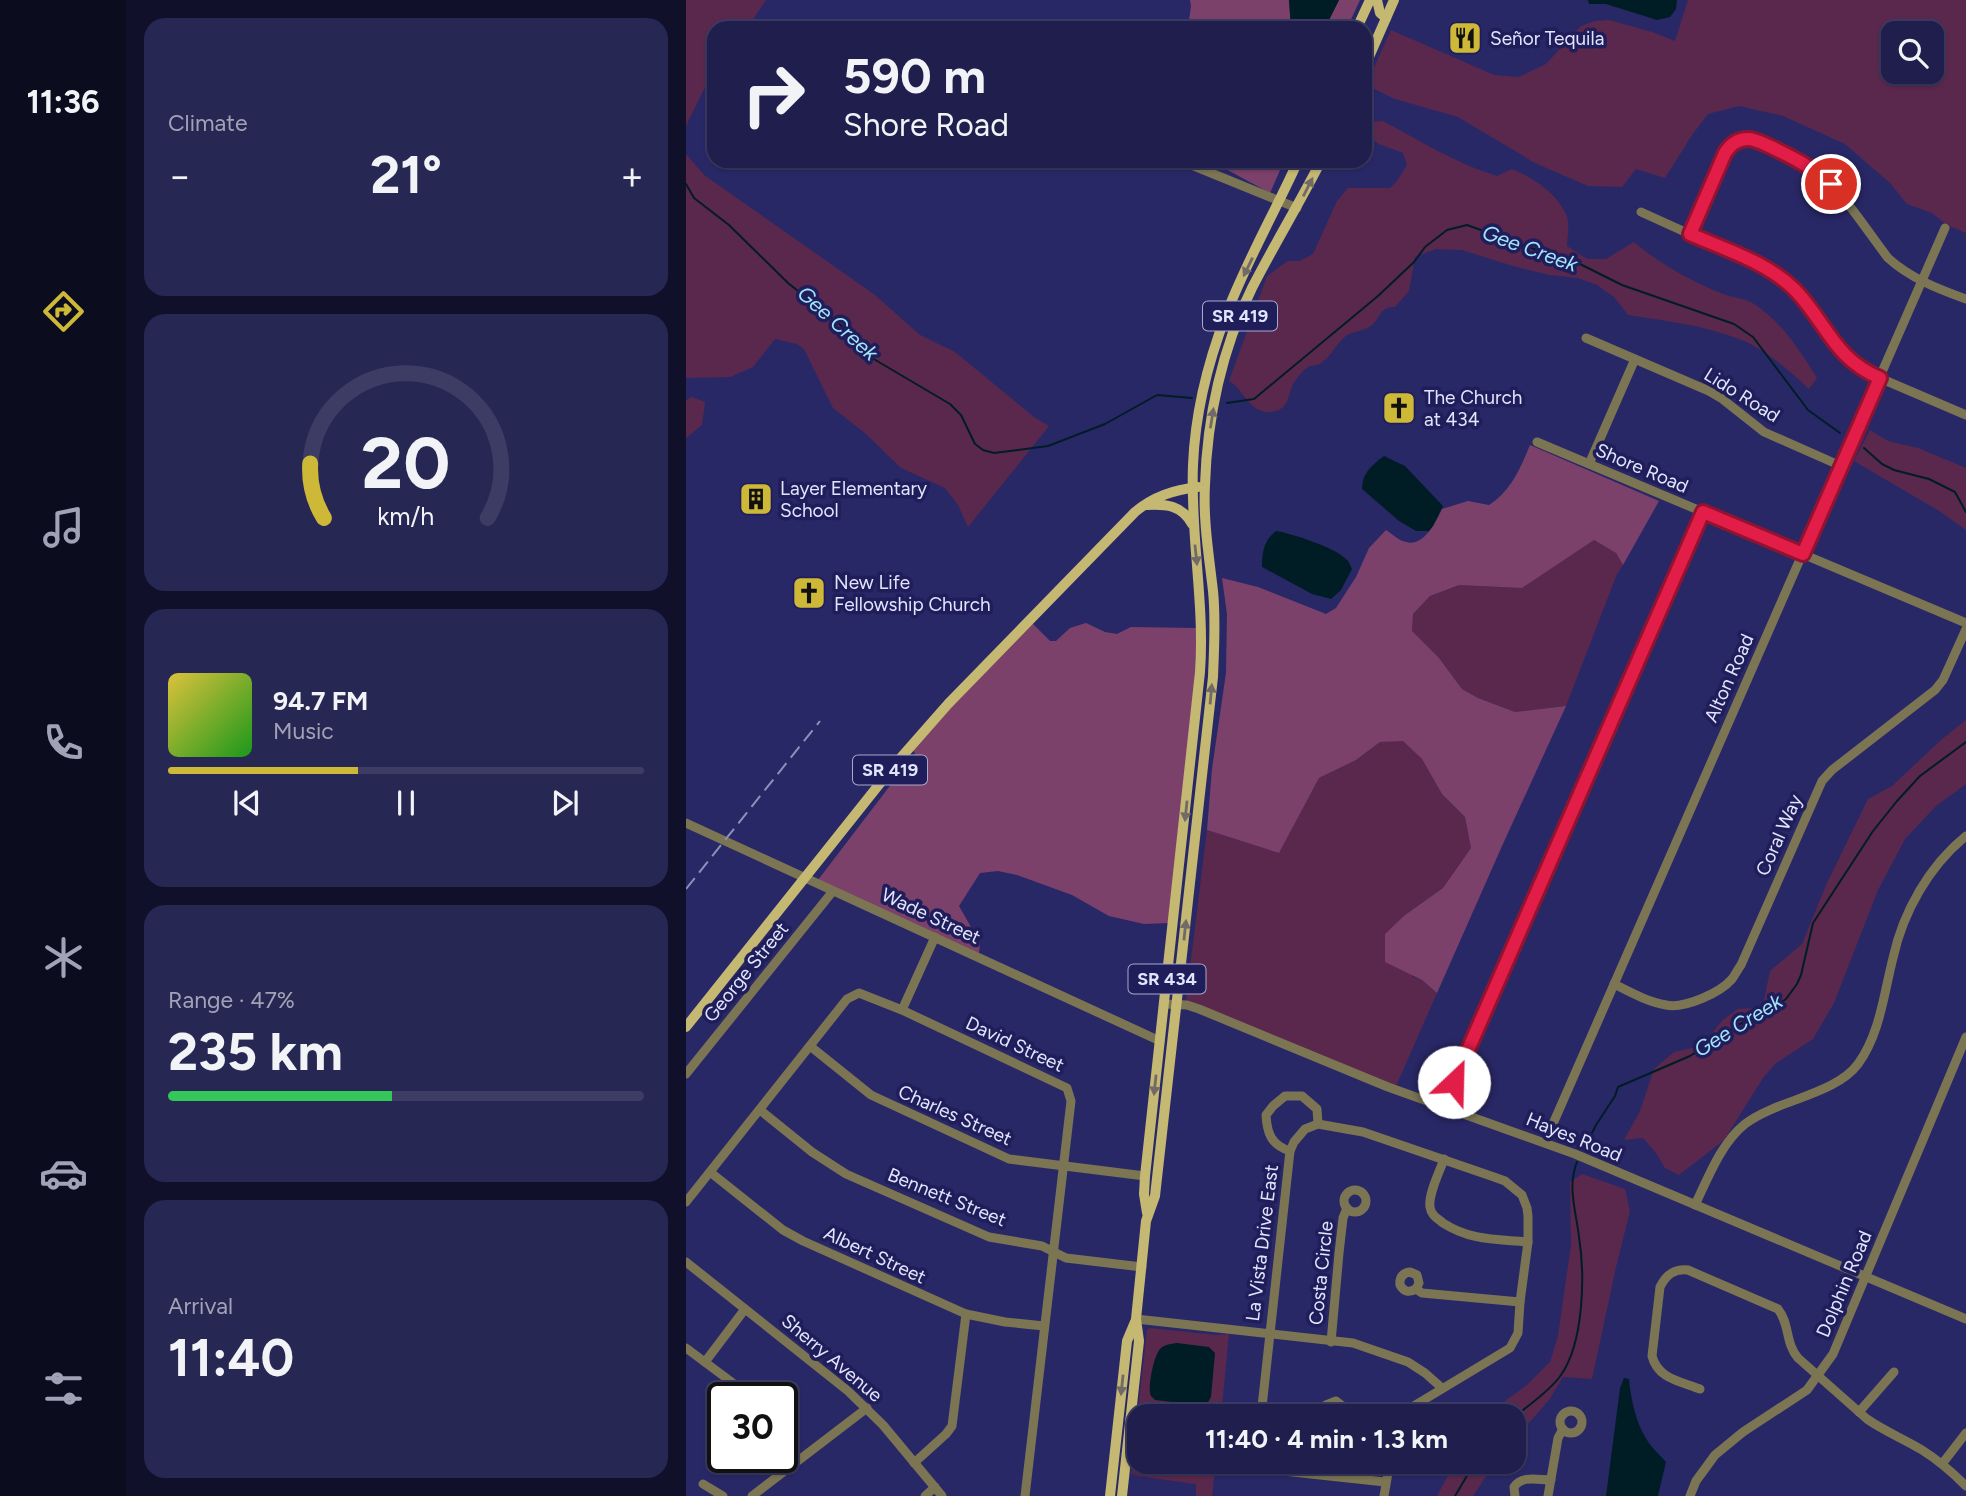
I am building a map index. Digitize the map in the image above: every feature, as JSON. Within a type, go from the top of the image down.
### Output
[{"type":"main road","points":[[1360,21],[1370,0]]},
{"type":"main road","points":[[1377,0],[1380,13],[1386,19]]},
{"type":"main road","points":[[1372,50],[1394,0]]},
{"type":"main road","name":"SR 419","points":[[1199,487],[1193,464],[1197,426],[1212,355],[1230,305],[1295,168]]},
{"type":"main road","name":"SR 419","points":[[1199,487],[1228,348],[1252,288],[1317,168]]},
{"type":"main road","name":"SR 419","points":[[686,1027],[898,761],[943,709],[1144,505],[1163,494],[1199,487]]},
{"type":"main road","name":"SR 434","points":[[1122,1496],[1139,1341],[1136,1319],[1147,1216],[1145,1176],[1200,672],[1202,634],[1193,527],[1199,487]]},
{"type":"main road","name":"SR 434","points":[[1147,1216],[1155,1196],[1204,762],[1214,649],[1213,594],[1205,514],[1199,487]]},
{"type":"main road","points":[[1144,505],[1171,505],[1185,513],[1193,527]]},
{"type":"main road","points":[[1193,740],[1200,747],[1204,762]]},
{"type":"main road","name":"SR 434","points":[[1110,1496],[1127,1341],[1136,1319]]},
{"type":"street","points":[[1690,234],[1725,153],[1731,145],[1746,138],[1757,140],[1803,162],[1819,173],[1899,268],[1922,281],[1966,299]]},
{"type":"street","points":[[1199,168],[1297,208]]},
{"type":"street","points":[[1641,212],[1753,261],[1797,292],[1856,366],[1966,415]]},
{"type":"street","name":"Alton Road","points":[[1545,1142],[1945,228]]},
{"type":"street","name":"Lido Road","points":[[1586,338],[1709,391],[1764,432],[1841,466]]},
{"type":"street","points":[[1589,464],[1635,359]]},
{"type":"street","name":"Shore Road","points":[[1537,442],[1966,623]]},
{"type":"street","points":[[1444,1107],[1703,512]]},
{"type":"street","name":"Coral Way","points":[[1614,984],[1655,1002],[1679,1006],[1711,994],[1732,979],[1741,965],[1822,781],[1832,770],[1936,690],[1966,629]]},
{"type":"street","name":"Wade Street","points":[[686,823],[1160,1041]]},
{"type":"street","points":[[1695,1205],[1724,1148],[1744,1124],[1845,1077],[1857,1065],[1881,1011],[1894,953],[1912,906],[1942,859],[1966,836]]},
{"type":"street","name":"George Street","points":[[686,1074],[833,891]]},
{"type":"street","points":[[902,1010],[934,937]]},
{"type":"street","name":"David Street","points":[[686,1202],[847,999],[854,995],[864,993],[1067,1088],[1071,1101],[1025,1496]]},
{"type":"street","name":"Hayes Road","points":[[1164,1004],[1199,1009],[1388,1087],[1545,1142],[1965,1316]]},
{"type":"street","name":"Dolphin Road","points":[[1690,1496],[1696,1481],[1715,1455],[1743,1432],[1807,1390],[1839,1343],[1966,1037]]},
{"type":"street","name":"Charles Street","points":[[810,1046],[863,1090],[881,1101],[1009,1159],[1145,1176]]},
{"type":"street","points":[[1290,1151],[1279,1146],[1267,1132],[1266,1115],[1285,1096],[1302,1096],[1317,1109],[1318,1124],[1363,1132],[1444,1159],[1505,1181],[1522,1195],[1527,1208],[1528,1242],[1518,1333],[1510,1348],[1417,1404]]},
{"type":"street","name":"Bennett Street","points":[[760,1110],[812,1152],[846,1174],[989,1237],[1042,1246],[1066,1258],[1142,1267]]},
{"type":"street","name":"La Vista Drive East","points":[[1262,1404],[1290,1151],[1305,1129],[1318,1124]]},
{"type":"street","points":[[1444,1159],[1429,1201],[1430,1211],[1435,1217],[1457,1231],[1473,1237],[1528,1242]]},
{"type":"street","name":"Albert Street","points":[[710,1172],[783,1230],[803,1241],[966,1314],[1044,1326]]},
{"type":"street","name":"Costa Circle","points":[[1331,1342],[1343,1218],[1347,1208]]},
{"type":"street","name":"Sherry Avenue","points":[[686,1262],[867,1408],[943,1496]]},
{"type":"street","points":[[1700,1389],[1659,1372],[1652,1356],[1660,1287],[1664,1278],[1680,1269],[1778,1309],[1784,1316],[1792,1351],[1858,1412],[1942,1464],[1966,1486]]},
{"type":"street","points":[[1416,1289],[1422,1293],[1520,1302]]},
{"type":"street","points":[[705,1362],[745,1309]]},
{"type":"street","points":[[914,1463],[952,1426],[966,1314]]},
{"type":"street","points":[[1136,1319],[1353,1343],[1408,1362],[1442,1388]]},
{"type":"street","points":[[686,1348],[732,1382]]},
{"type":"street","points":[[1858,1412],[1894,1372]]},
{"type":"street","points":[[752,1496],[867,1408]]},
{"type":"street","points":[[1548,1496],[1558,1438],[1563,1429]]},
{"type":"street","points":[[1942,1464],[1966,1433]]},
{"type":"street","points":[[1311,1474],[1385,1482]]},
{"type":"street","points":[[1384,1496],[1387,1474]]},
{"type":"street","points":[[1515,1496],[1516,1482],[1523,1479],[1551,1480]]},
{"type":"street","points":[[703,1484],[723,1496]]},
{"type":"street","points":[[925,1496],[935,1488]]},
{"type":"shaded area","points":[[686,0],[766,0],[752,21],[707,21],[707,86],[686,126]]},
{"type":"shaded area","points":[[1190,0],[1289,0],[1290,21],[1189,21]]},
{"type":"shaded area","points":[[1339,0],[1360,0],[1350,21],[1328,21]]},
{"type":"shaded area","points":[[1688,0],[1966,0],[1966,233],[1947,225],[1932,213],[1907,204],[1890,183],[1845,144],[1783,116],[1739,106],[1708,114],[1665,178],[1636,169],[1622,187],[1588,186],[1535,163],[1458,117],[1395,99],[1372,88],[1372,72],[1391,30],[1494,75],[1519,77],[1546,64],[1581,26],[1609,20],[1675,41]]},
{"type":"shaded area","points":[[1383,121],[1439,152],[1482,171],[1497,176],[1512,169],[1537,182],[1558,201],[1567,217],[1567,246],[1587,259],[1606,259],[1634,242],[1688,278],[1754,304],[1782,328],[1817,378],[1809,389],[1767,354],[1726,334],[1628,315],[1614,297],[1597,285],[1578,278],[1550,275],[1462,250],[1436,249],[1415,257],[1409,291],[1395,307],[1386,308],[1369,327],[1347,335],[1325,360],[1304,370],[1282,408],[1270,412],[1257,409],[1229,381],[1267,276],[1288,261],[1300,261],[1313,254],[1337,201],[1348,188],[1390,188],[1407,165],[1403,153],[1372,139],[1372,122]]},
{"type":"shaded area","points":[[686,154],[704,175],[875,295],[920,335],[955,352],[1034,417],[1049,426],[968,527],[958,505],[945,488],[901,468],[866,434],[833,408],[804,349],[797,344],[775,339],[753,367],[730,377],[686,378]]},
{"type":"shaded area","points":[[1224,168],[1281,168],[1270,193]]},
{"type":"shaded area","points":[[692,397],[705,402],[702,425],[686,438],[686,400]]},
{"type":"shaded area","points":[[1870,430],[1888,441],[1918,448],[1966,468],[1966,530],[1941,512],[1854,461]]},
{"type":"shaded area","points":[[1530,445],[1659,501],[1623,565],[1616,553],[1594,540],[1522,588],[1459,585],[1430,596],[1413,614],[1412,631],[1439,658],[1462,689],[1515,712],[1566,706],[1437,993],[1422,980],[1385,962],[1385,934],[1405,915],[1443,888],[1471,848],[1465,817],[1442,794],[1422,759],[1403,741],[1380,742],[1356,760],[1319,778],[1279,853],[1207,830],[1212,769],[1226,673],[1227,614],[1222,578],[1258,587],[1326,614],[1336,608],[1356,577],[1369,548],[1386,530],[1401,540],[1412,543],[1424,537],[1442,509],[1468,501],[1489,505],[1509,486]]},
{"type":"shaded area","points":[[1594,540],[1616,553],[1623,565],[1617,574],[1566,706],[1515,712],[1478,698],[1462,689],[1439,658],[1412,631],[1413,614],[1430,596],[1459,585],[1522,588]]},
{"type":"shaded area","points":[[1032,623],[1050,641],[1056,641],[1070,628],[1086,623],[1105,632],[1117,634],[1131,627],[1196,628],[1197,663],[1169,923],[1144,924],[1109,916],[1072,895],[1017,875],[998,871],[980,873],[959,906],[980,943],[979,953],[818,880],[915,753],[913,750]]},
{"type":"shaded area","points":[[1966,720],[1966,784],[1936,806],[1905,839],[1878,890],[1834,1003],[1813,1039],[1776,1063],[1763,1078],[1724,1140],[1679,1175],[1665,1168],[1643,1138],[1624,1140],[1640,1111],[1654,1069],[1674,1052],[1701,1046],[1723,1020],[1738,1009],[1760,1008],[1770,971],[1802,944],[1827,883],[1868,799],[1892,786]]},
{"type":"shaded area","points":[[1403,740],[1422,759],[1442,794],[1465,817],[1471,848],[1443,888],[1405,915],[1413,977],[1422,980],[1437,993],[1396,1086],[1186,1000],[1207,830],[1279,853],[1319,778],[1356,760],[1380,742]]},
{"type":"shaded area","points":[[1582,1174],[1625,1189],[1630,1211],[1592,1379],[1563,1377],[1549,1400],[1526,1426],[1526,1404],[1501,1404],[1527,1385],[1550,1362],[1558,1336],[1571,1245],[1570,1182]]},
{"type":"shaded area","points":[[1150,1328],[1229,1334],[1222,1404],[1139,1404],[1147,1330]]},
{"type":"shaded area","points":[[1133,1474],[1215,1474],[1212,1496],[1196,1496],[1196,1484]]},
{"type":"shaded area","points":[[1449,1474],[1487,1474],[1473,1496],[1437,1496]]},
{"type":"water","points":[[1289,0],[1339,0],[1328,21],[1290,21]]},
{"type":"water","points":[[1588,0],[1677,0],[1676,9],[1670,17],[1657,20],[1606,4],[1589,4]]},
{"type":"water","points":[[1384,456],[1405,466],[1443,506],[1429,531],[1416,531],[1399,521],[1362,489],[1366,474]]},
{"type":"water","points":[[1276,531],[1323,546],[1347,560],[1352,569],[1341,590],[1331,599],[1312,594],[1262,567],[1265,547]]},
{"type":"water","points":[[1168,1344],[1209,1347],[1215,1353],[1211,1397],[1207,1404],[1155,1400],[1151,1396],[1153,1364],[1160,1349]]},
{"type":"water","points":[[1624,1378],[1629,1379],[1635,1411],[1643,1433],[1666,1462],[1658,1496],[1606,1496],[1620,1388]]},
{"type":"waterway","name":"Gee Creek","points":[[686,184],[694,198],[729,225],[788,283],[848,331],[872,358],[950,404],[961,415],[975,444],[983,450],[994,453],[1048,446],[1105,424],[1157,395],[1192,398]]},
{"type":"waterway","name":"Gee Creek","points":[[1227,403],[1254,399],[1378,296],[1414,262],[1425,247],[1447,230],[1467,225],[1580,264],[1622,285],[1734,324],[1753,337],[1808,410],[1840,433]]},
{"type":"waterway","name":"Gee Creek","points":[[1864,448],[1882,464],[1894,470],[1929,479],[1955,492],[1966,512]]},
{"type":"waterway","name":"Gee Creek","points":[[1584,1149],[1618,1087],[1690,1056],[1738,1025],[1786,999],[1801,975],[1813,923],[1873,831],[1920,776],[1966,742]]},
{"type":"waterway","name":"Gee Creek","points":[[1526,1408],[1546,1392],[1561,1375],[1569,1361],[1578,1327],[1582,1289],[1581,1252],[1572,1190],[1577,1162]]},
{"type":"waterway","name":"Gee Creek","points":[[1455,1496],[1468,1474]]},
{"type":"railway","points":[[686,889],[820,721]]},
{"type":"place","name":"Señor Tequila","points":[[1465,38]]},
{"type":"place","name":"The Church at 434","points":[[1399,408]]},
{"type":"place","name":"Layer Elementary School","points":[[756,499]]},
{"type":"place","name":"New Life Fellowship Church","points":[[809,593]]},
{"type":"route","points":[[1454,1082],[1703,512],[1803,554],[1880,378],[1856,366],[1843,353],[1797,292],[1783,280],[1753,261],[1690,234],[1725,153],[1731,145],[1746,138],[1757,140],[1803,162],[1831,184]]}]
